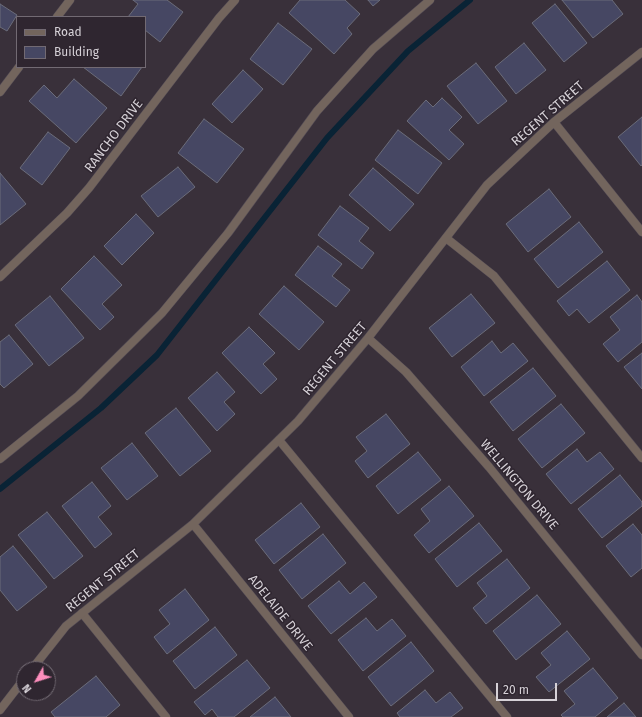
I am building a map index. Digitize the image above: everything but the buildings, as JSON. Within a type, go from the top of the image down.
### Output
[{"type":"street","points":[[58,16],[70,0]]},
{"type":"street","name":"RANCHO DRIVE","points":[[0,277],[67,213],[90,188],[219,18],[235,0]]},
{"type":"street","points":[[0,459],[78,396],[162,312],[228,233],[317,111],[373,49],[430,0]]},
{"type":"street","name":"REGENT STREET","points":[[38,661],[66,626],[193,524],[298,421],[368,338],[487,185],[554,122],[642,52]]},
{"type":"street","points":[[0,92],[18,68]]},
{"type":"street","points":[[554,122],[642,232]]},
{"type":"street","points":[[446,238],[494,276],[642,458]]},
{"type":"street","name":"WELLINGTON DRIVE","points":[[368,338],[406,372],[489,467],[642,655]]},
{"type":"street","points":[[279,440],[507,717]]},
{"type":"street","name":"ADELAIDE DRIVE","points":[[193,524],[349,717]]},
{"type":"street","points":[[82,613],[166,717]]},
{"type":"street","points":[[0,710],[16,689]]},
{"type":"waterway","points":[[0,489],[101,408],[157,355],[327,138],[408,51],[470,0]]}]
